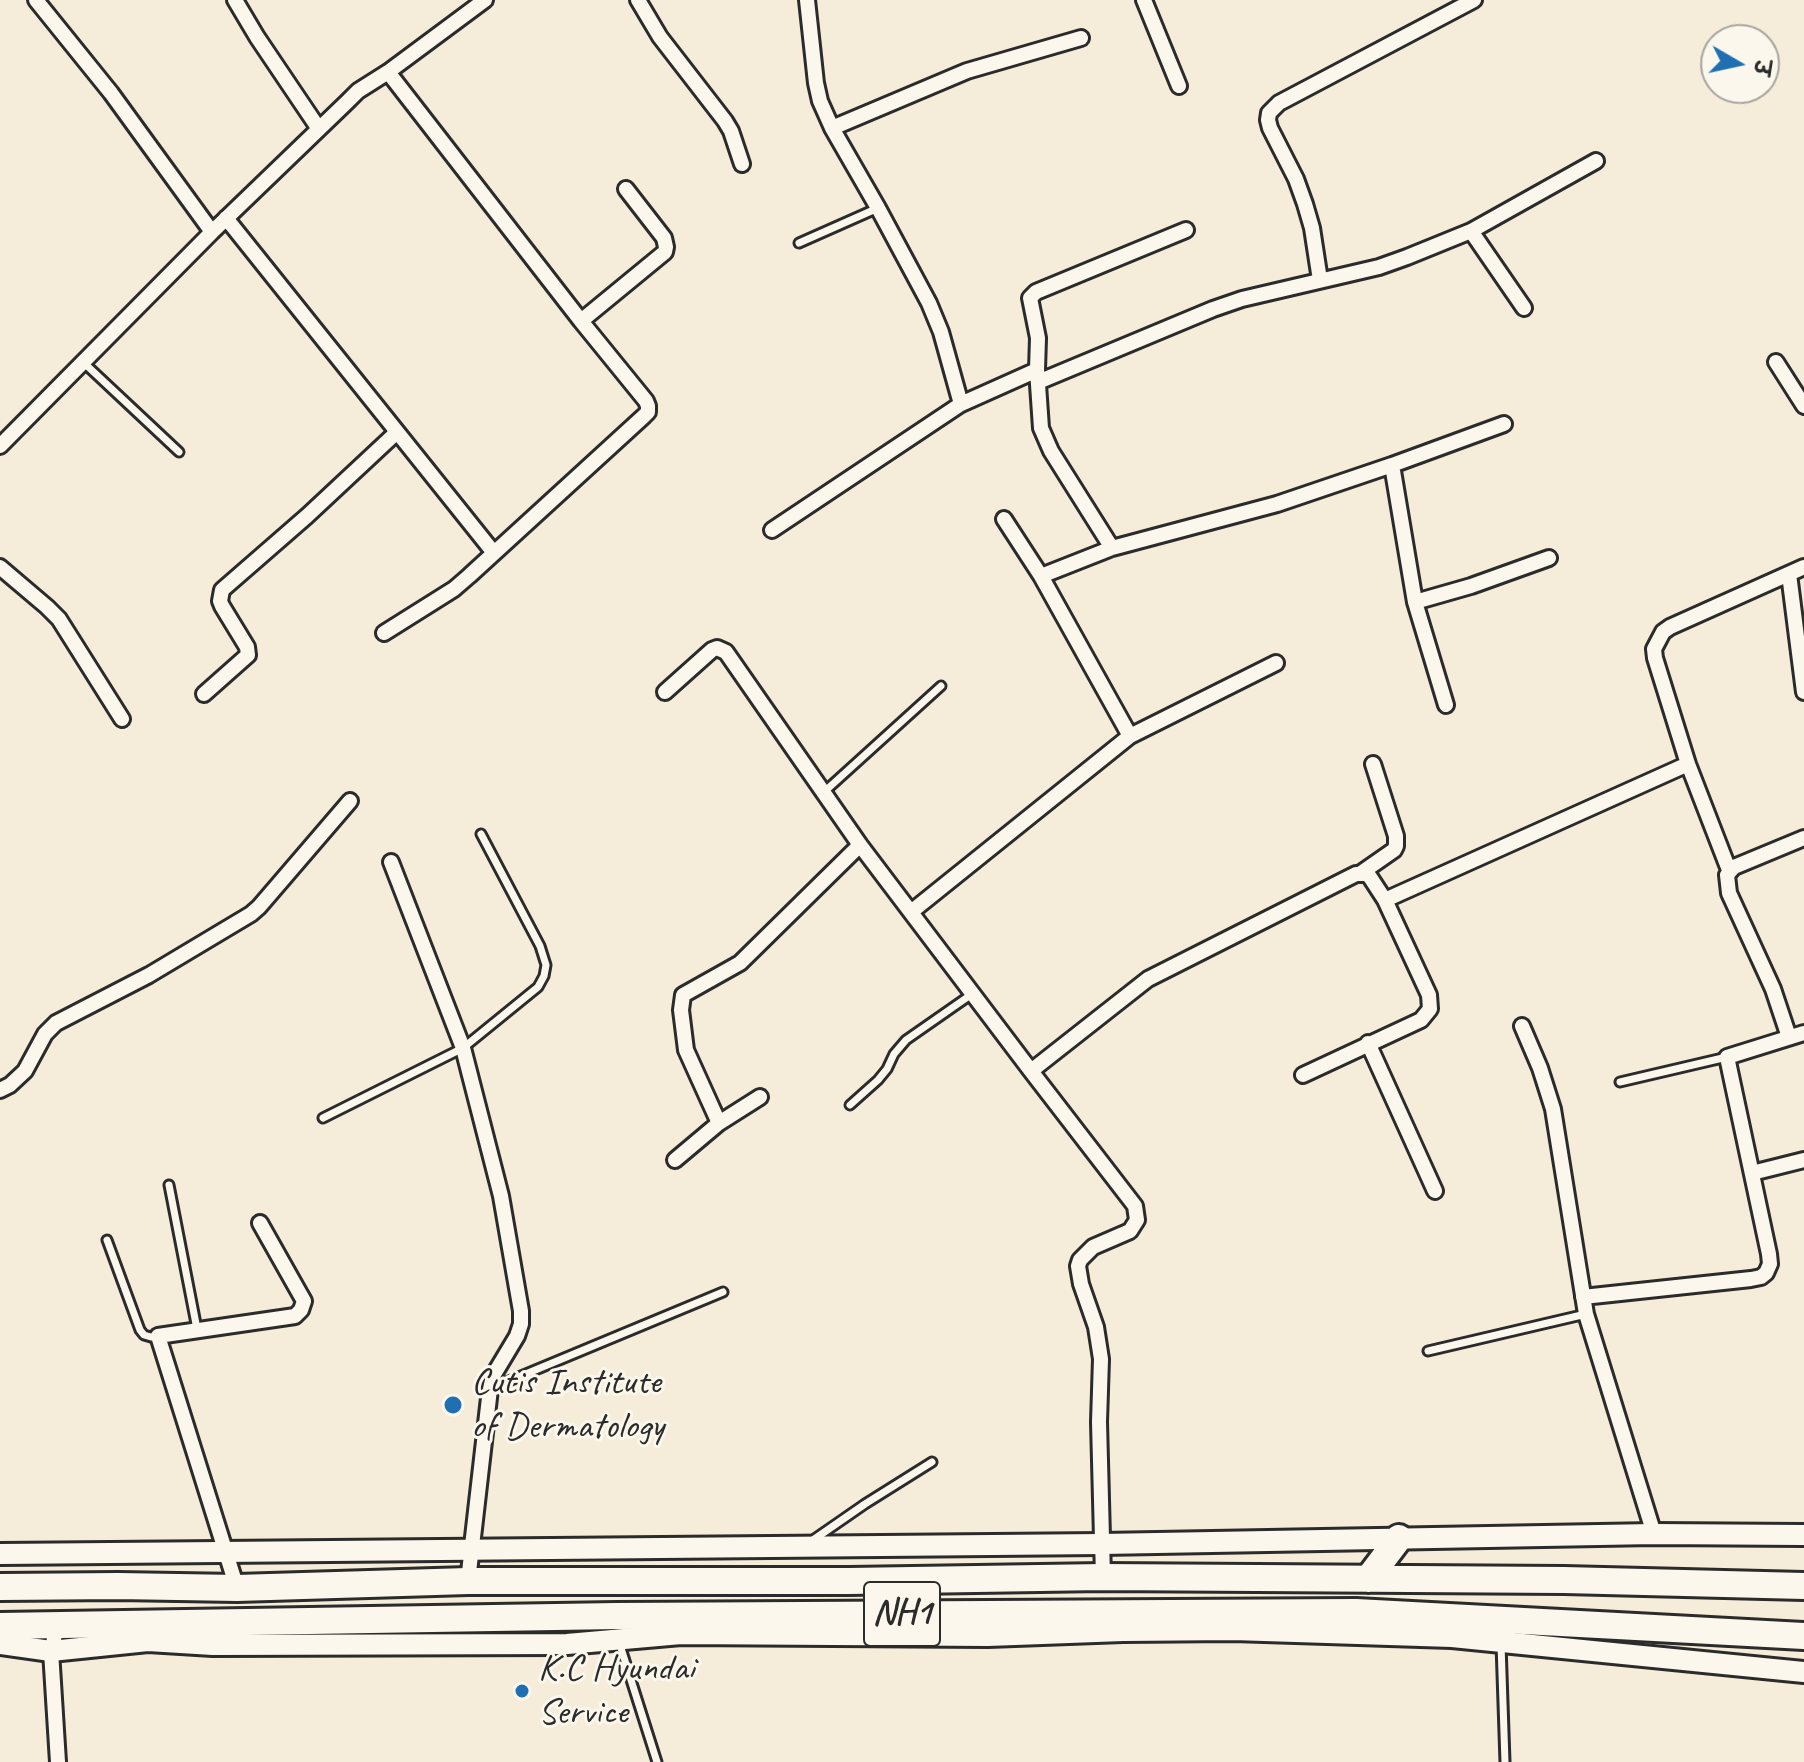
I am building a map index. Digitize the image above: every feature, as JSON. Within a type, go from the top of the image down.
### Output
[{"type":"highway","points":[[1368,1579],[1399,1538]]},
{"type":"highway","name":"NH1","points":[[0,1587],[237,1588],[468,1581],[1103,1577],[1564,1580],[1804,1586]]},
{"type":"highway","name":"NH1","points":[[0,1626],[54,1639],[1356,1612],[1449,1626],[1804,1636]]},
{"type":"street","points":[[36,0],[111,93],[212,232]]},
{"type":"street","points":[[235,0],[319,129]]},
{"type":"street","points":[[0,446],[226,218],[358,91],[485,0]]},
{"type":"street","points":[[638,0],[660,37],[725,121],[742,164]]},
{"type":"street","points":[[807,0],[820,101],[929,303],[941,332],[961,404]]},
{"type":"street","points":[[1144,0],[1179,86]]},
{"type":"street","points":[[1320,280],[1305,204],[1270,128],[1269,113],[1279,103],[1474,0]]},
{"type":"street","points":[[832,128],[967,71],[1081,38]]},
{"type":"street","points":[[384,633],[454,589],[648,412],[646,401],[388,72]]},
{"type":"street","points":[[772,530],[961,404],[1242,299],[1379,267],[1407,257],[1471,231],[1596,161]]},
{"type":"street","points":[[581,321],[665,252],[664,238],[626,189]]},
{"type":"street","points":[[226,218],[494,553]]},
{"type":"street","points":[[1112,548],[1046,441],[1040,418],[1038,338],[1030,302],[1032,295],[1186,230]]},
{"type":"street","points":[[1471,231],[1524,308]]},
{"type":"street","points":[[1776,362],[1804,406]]},
{"type":"street","points":[[1041,576],[1112,548],[1277,504],[1504,424]]},
{"type":"street","points":[[204,694],[248,655],[247,647],[220,601],[222,590],[397,432]]},
{"type":"street","points":[[1392,465],[1415,602],[1446,705]]},
{"type":"street","points":[[1004,519],[1041,576],[1130,736]]},
{"type":"street","points":[[1415,602],[1549,558]]},
{"type":"street","points":[[0,567],[59,619],[122,719]]},
{"type":"street","points":[[1583,1297],[1761,1277],[1770,1264],[1727,1057],[1796,1035],[1729,893],[1729,870],[1688,764],[1654,649],[1663,632],[1670,627],[1804,567]]},
{"type":"street","points":[[1789,574],[1804,692]]},
{"type":"street","points":[[665,692],[712,650],[717,648],[726,652],[860,845],[1135,1206],[1135,1226],[1093,1247],[1078,1266],[1096,1327],[1101,1359],[1099,1422],[1103,1577]]},
{"type":"street","points":[[911,912],[1130,736],[1276,663]]},
{"type":"street","points":[[1031,1071],[1148,979],[1361,873],[1394,850],[1396,836],[1373,764]]},
{"type":"street","points":[[1385,900],[1688,764]]},
{"type":"street","points":[[0,1090],[25,1071],[45,1034],[56,1023],[149,975],[251,914],[350,801]]},
{"type":"street","points":[[1729,870],[1804,838]]},
{"type":"street","points":[[719,1123],[686,1050],[681,1010],[683,995],[740,963],[860,845]]},
{"type":"street","points":[[391,862],[463,1048],[501,1196],[521,1311],[517,1336],[493,1376],[490,1389],[468,1581]]},
{"type":"street","points":[[1303,1075],[1421,1020],[1428,1013],[1431,1003],[1385,900],[1370,877],[1361,873]]},
{"type":"street","points":[[1522,1026],[1553,1109],[1586,1314],[1654,1534]]},
{"type":"street","points":[[1368,1043],[1435,1191]]},
{"type":"street","points":[[675,1160],[719,1123],[760,1097]]},
{"type":"street","points":[[1752,1173],[1804,1160]]},
{"type":"street","points":[[237,1588],[158,1336],[295,1316],[303,1307],[300,1294],[260,1223]]},
{"type":"street","points":[[0,1554],[1102,1544],[1654,1534],[1804,1535]]},
{"type":"street","points":[[1449,1626],[1501,1642],[1804,1672]]},
{"type":"street","points":[[0,1644],[54,1639],[58,1762]]},
{"type":"lane","points":[[799,243],[878,208]]},
{"type":"lane","points":[[83,362],[179,452]]},
{"type":"lane","points":[[824,792],[941,686]]},
{"type":"lane","points":[[323,1118],[463,1048],[538,987],[546,965],[540,946],[481,834]]},
{"type":"lane","points":[[850,1105],[878,1080],[906,1040],[972,994]]},
{"type":"lane","points":[[1620,1082],[1727,1057]]},
{"type":"lane","points":[[169,1185],[197,1329]]},
{"type":"lane","points":[[107,1240],[140,1330],[144,1335],[158,1336]]},
{"type":"lane","points":[[490,1389],[723,1292]]},
{"type":"lane","points":[[1428,1351],[1586,1314]]},
{"type":"lane","points":[[805,1546],[932,1462]]},
{"type":"lane","points":[[618,1627],[657,1762]]},
{"type":"lane","points":[[1501,1642],[1505,1762]]},
{"type":"place","name":"Cutis Institute of Dermatology","points":[[453,1405]]},
{"type":"place","name":"K.C Hyundai Service","points":[[522,1691]]}]
